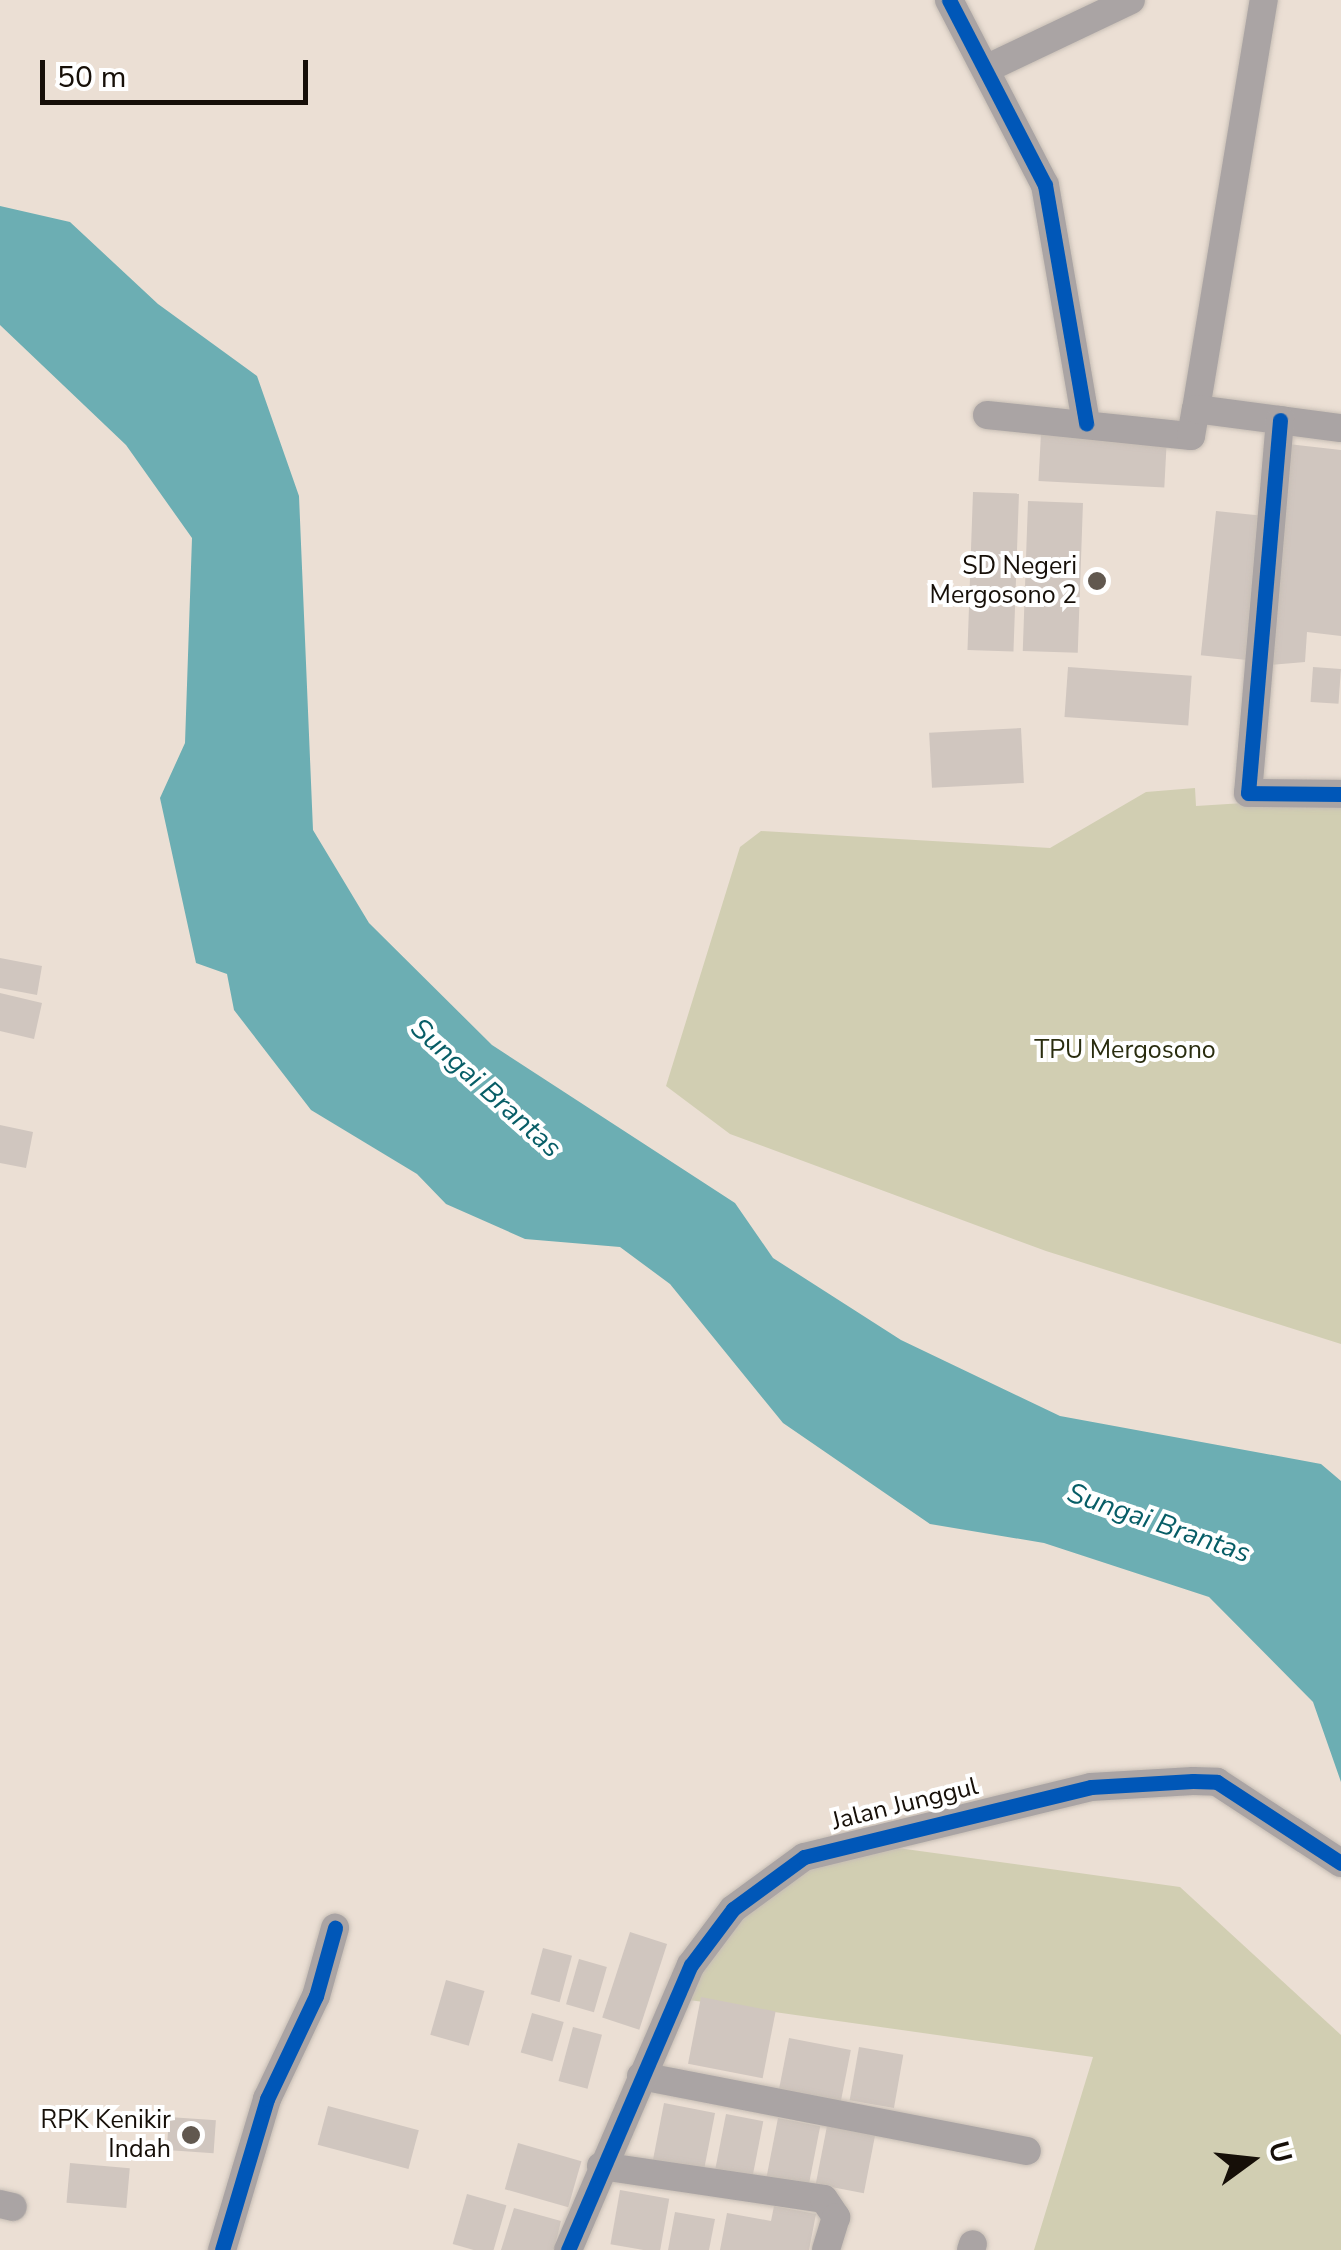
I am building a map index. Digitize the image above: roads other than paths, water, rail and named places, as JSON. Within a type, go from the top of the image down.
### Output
[{"type":"street","points":[[949,0],[990,67],[1044,185],[1086,422]]},
{"type":"street","points":[[990,67],[1131,0]]},
{"type":"street","points":[[988,415],[1086,422],[1192,436],[1264,0]]},
{"type":"street","points":[[1196,409],[1341,428]]},
{"type":"street","points":[[1280,420],[1248,793],[1341,794]]},
{"type":"street","name":"Jalan Junggul","points":[[568,2250],[691,1965],[734,1909],[804,1857],[867,1835],[1091,1787],[1192,1781],[1217,1782],[1341,1863]]},
{"type":"street","points":[[222,2250],[267,2099],[316,1996],[335,1928]]},
{"type":"street","points":[[641,2076],[1027,2151]]},
{"type":"street","points":[[601,2166],[824,2199],[836,2217],[826,2250]]},
{"type":"water","name":"Sungai Brantas","points":[[0,206],[70,222],[158,304],[257,376],[299,496],[313,830],[369,923],[492,1045],[735,1203],[773,1258],[901,1340],[1060,1416],[1321,1464],[1341,1481],[1341,1782],[1313,1702],[1209,1597],[1044,1543],[930,1524],[783,1423],[670,1284],[620,1247],[525,1239],[446,1204],[417,1174],[311,1110],[234,1010],[227,974],[196,963],[160,798],[185,743],[192,538],[126,445],[0,325]]},
{"type":"place","name":"SD Negeri Mergosono 2","points":[[1097,581]]},
{"type":"place","name":"RPK Kenikir Indah","points":[[191,2135]]},
{"type":"park label","name":"TPU Mergosono","points":[[1125,1050]]}]
